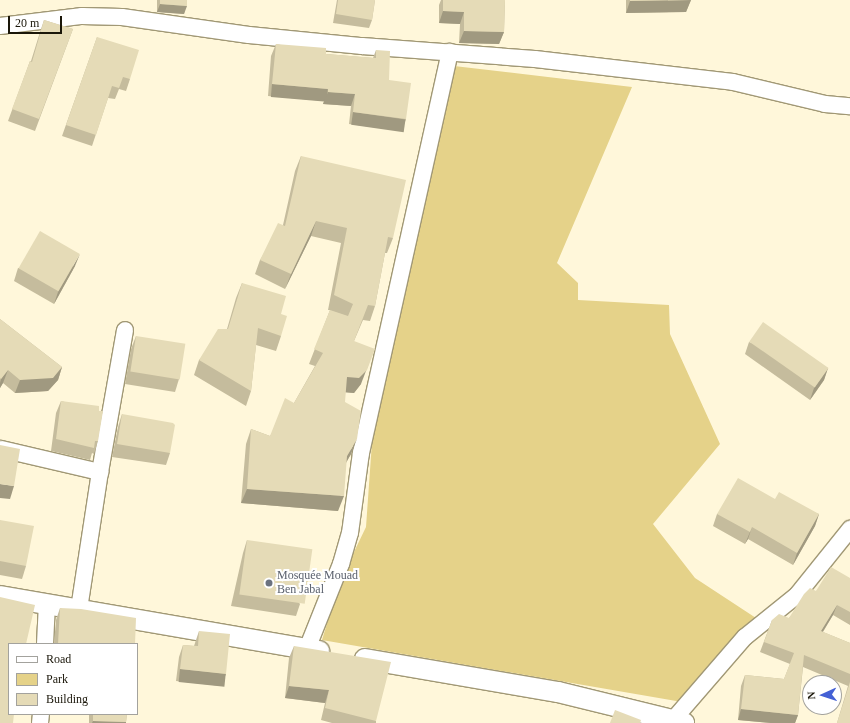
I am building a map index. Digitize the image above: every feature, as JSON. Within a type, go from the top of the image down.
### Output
[{"type":"street","points":[[0,26],[82,16],[122,17],[249,35],[535,59],[733,82],[825,104],[850,106]]},
{"type":"street","points":[[307,649],[341,564],[350,533],[361,453],[450,52]]},
{"type":"street","points":[[79,609],[100,472],[125,330]]},
{"type":"street","points":[[1,449],[100,472]]},
{"type":"street","points":[[0,596],[558,692],[670,721],[745,637],[797,595],[850,529]]},
{"type":"street","points":[[44,643],[47,603]]},
{"type":"green space","points":[[454,66],[632,87],[557,263],[578,283],[578,300],[669,305],[670,334],[720,444],[653,524],[695,578],[756,618],[682,702],[322,640],[340,581],[366,527],[372,442]]},
{"type":"building","points":[[160,0],[187,0],[187,6],[160,4]]},
{"type":"building","points":[[338,0],[375,0],[372,20],[336,14]]},
{"type":"building","points":[[443,0],[505,0],[504,32],[464,31],[464,12],[443,11]]},
{"type":"building","points":[[630,0],[691,0],[630,1]]},
{"type":"building","points":[[44,20],[73,29],[39,119],[12,109],[30,61],[32,62]]},
{"type":"building","points":[[97,37],[139,50],[130,79],[123,77],[119,88],[112,86],[96,135],[66,125]]},
{"type":"building","points":[[276,44],[326,48],[326,54],[376,58],[376,50],[390,51],[389,80],[411,83],[406,119],[353,112],[355,94],[328,92],[328,89],[272,84]]},
{"type":"building","points":[[301,156],[406,180],[393,238],[388,237],[375,306],[368,305],[354,341],[375,349],[367,370],[359,378],[347,377],[345,402],[361,411],[357,439],[347,456],[344,496],[247,489],[251,429],[270,436],[285,398],[294,403],[323,353],[314,349],[330,310],[348,316],[353,304],[334,295],[347,228],[316,221],[291,274],[260,260],[278,223],[285,226]]},
{"type":"building","points":[[40,231],[80,254],[58,291],[19,268]]},
{"type":"building","points":[[242,283],[286,296],[281,314],[287,316],[281,336],[258,328],[251,391],[199,360],[218,329],[228,329]]},
{"type":"building","points":[[0,319],[62,367],[53,378],[20,380],[8,370],[1,379],[0,378]]},
{"type":"building","points":[[763,322],[829,368],[815,388],[749,342]]},
{"type":"building","points":[[136,336],[185,344],[180,379],[130,372]]},
{"type":"building","points":[[61,401],[99,406],[99,411],[103,411],[98,441],[95,441],[94,448],[56,439]]},
{"type":"building","points":[[122,414],[173,423],[175,425],[170,453],[117,444]]},
{"type":"building","points":[[0,445],[20,449],[14,486],[0,484]]},
{"type":"building","points":[[738,478],[775,499],[779,492],[819,514],[797,553],[752,527],[750,532],[717,514]]},
{"type":"building","points":[[0,520],[34,526],[26,566],[0,561]]},
{"type":"building","name":"Mosquée Mouad Ben Jabal","points":[[247,540],[312,549],[305,604],[239,594]]},
{"type":"building","points":[[831,567],[850,578],[850,612],[837,605],[821,631],[850,643],[850,674],[804,655],[798,715],[741,709],[745,675],[784,679],[794,653],[764,642],[772,620],[779,614],[789,618],[804,594],[810,588],[816,591]]},
{"type":"building","points":[[0,597],[35,605],[26,643],[8,643],[8,715],[14,715],[13,723],[0,723]]},
{"type":"building","points":[[60,608],[81,609],[136,618],[135,643],[58,643]]},
{"type":"building","points":[[199,631],[230,634],[226,674],[180,669],[183,645],[198,646]]},
{"type":"building","points":[[294,646],[391,662],[376,721],[325,708],[329,690],[289,686]]},
{"type":"building","points":[[850,682],[850,723],[837,723],[840,715],[842,715],[842,707]]},
{"type":"building","points":[[615,710],[641,720],[640,723],[610,723]]},
{"type":"building","points":[[93,715],[127,715],[126,722],[93,721]]},
{"type":"place","name":"Mosquée Mouad Ben Jabal","points":[[269,583]]}]
